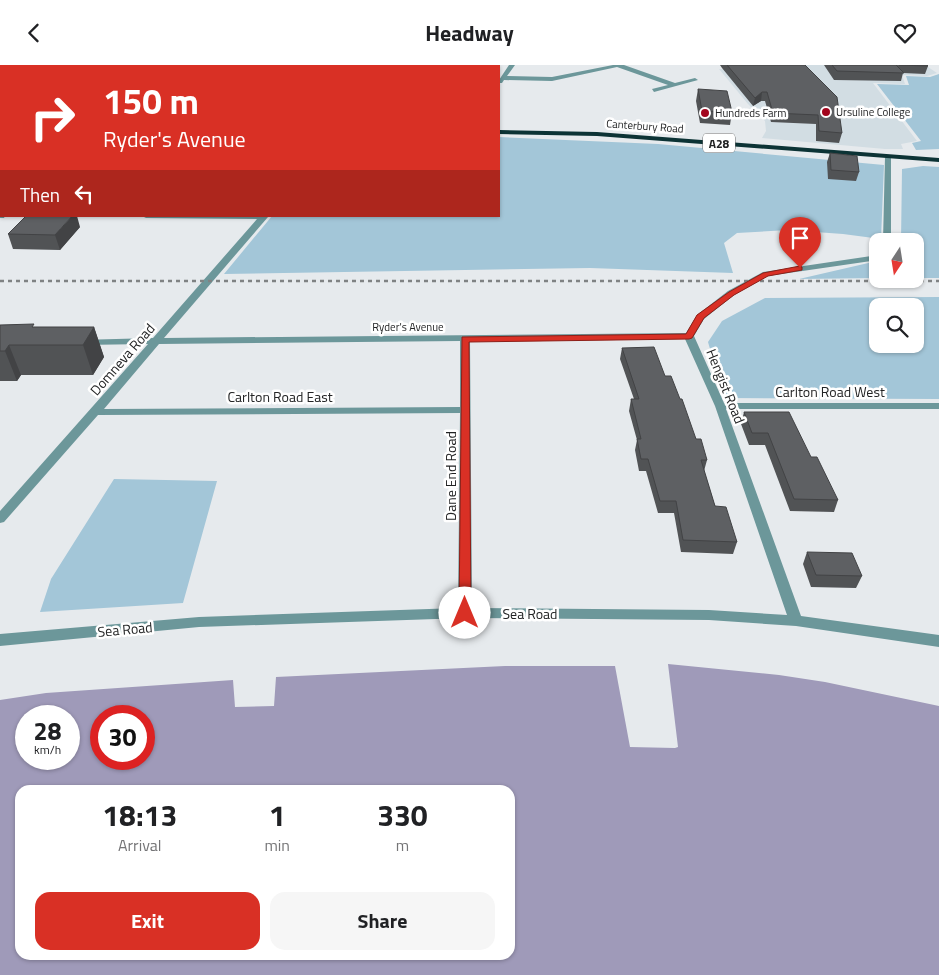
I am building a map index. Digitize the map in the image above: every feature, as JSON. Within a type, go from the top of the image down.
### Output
[{"type":"highway","name":"Canterbury Road","points":[[500,127],[650,133],[939,155]]},
{"type":"highway","name":"Canterbury Road","points":[[500,132],[596,134],[939,160]]},
{"type":"street","points":[[500,82],[512,65]]},
{"type":"street","points":[[503,78],[552,79],[620,65],[674,85]]},
{"type":"street","points":[[654,90],[695,80]]},
{"type":"street","points":[[887,233],[886,173],[888,157]]},
{"type":"street","name":"Domneva Road","points":[[0,519],[95,413],[263,217]]},
{"type":"street","points":[[689,336],[700,317],[732,293],[766,274],[869,258]]},
{"type":"street","name":"Ryder's Avenue","points":[[68,342],[689,336]]},
{"type":"street","name":"Hengist Road","points":[[689,336],[720,406],[796,621]]},
{"type":"street","name":"Dane End Road","points":[[465,339],[465,613]]},
{"type":"street","name":"Carlton Road West","points":[[720,406],[939,406]]},
{"type":"street","name":"Carlton Road East","points":[[95,413],[465,410]]},
{"type":"street","name":"Sea Road","points":[[0,640],[199,622],[465,613],[690,615],[796,621],[939,641]]},
{"type":"shaded area","name":"Ursuline College","points":[[766,65],[925,65],[937,73],[927,76],[902,75],[905,84],[873,83],[917,141],[901,144],[903,149],[885,149],[762,138],[766,131],[765,121],[719,69],[761,69]]},
{"type":"shaded area","points":[[939,74],[939,149],[916,150],[912,143],[921,141],[877,84],[909,85],[906,76],[930,77]]},
{"type":"shaded area","points":[[500,137],[658,144],[884,165],[881,233],[869,233],[869,237],[788,230],[737,233],[724,243],[733,273],[590,268],[224,274],[271,217],[500,217]]},
{"type":"shaded area","points":[[923,166],[939,167],[939,278],[924,278],[924,233],[901,233],[902,169]]},
{"type":"shaded area","points":[[869,263],[869,278],[799,279]]},
{"type":"shaded area","points":[[939,297],[939,399],[724,398],[708,342],[722,321],[765,298]]},
{"type":"shaded area","points":[[114,479],[217,481],[183,603],[40,612],[51,579]]},
{"type":"shaded area","points":[[668,664],[779,675],[825,682],[939,706],[939,975],[0,975],[0,700],[46,693],[233,680],[235,707],[274,706],[276,677],[505,666],[615,666],[630,747],[678,747]]},
{"type":"building","points":[[727,65],[805,65],[837,97],[842,133],[819,131],[818,115],[773,113],[767,92],[762,92],[755,98]]},
{"type":"building","points":[[832,65],[896,65],[904,73],[837,71]]},
{"type":"building","points":[[698,89],[727,91],[732,112],[702,111]]},
{"type":"building","points":[[830,153],[857,156],[859,172],[831,170]]},
{"type":"building","points":[[25,217],[71,217],[55,235],[8,234]]},
{"type":"building","points":[[34,324],[32,327],[94,327],[83,345],[9,345],[5,351],[0,351],[0,325]]},
{"type":"building","points":[[654,347],[665,376],[671,376],[680,399],[682,399],[696,439],[701,439],[707,460],[701,460],[715,506],[726,507],[737,542],[683,540],[676,501],[660,501],[648,459],[641,459],[637,439],[641,439],[631,399],[639,399],[622,348]]},
{"type":"building","points":[[744,412],[789,412],[811,457],[817,457],[838,500],[794,499],[768,433],[752,433]]},
{"type":"building","points":[[807,552],[852,553],[862,576],[816,575]]},
{"type":"railway","points":[[0,281],[939,281]]},
{"type":"place","name":"Ursuline College","points":[[826,112]]},
{"type":"place","name":"Hundreds Farm","points":[[705,113]]},
{"type":"route","points":[[465,613],[465,339],[689,336],[700,317],[732,293],[766,274],[800,268]]}]
